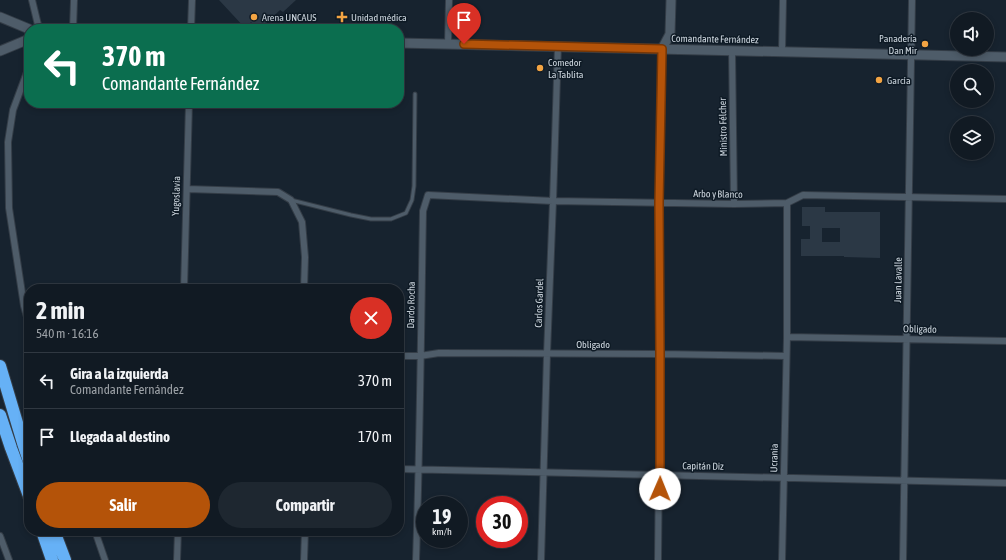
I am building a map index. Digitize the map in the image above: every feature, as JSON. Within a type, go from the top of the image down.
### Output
[{"type":"highway","points":[[0,366],[24,446]]},
{"type":"highway","points":[[0,415],[24,483]]},
{"type":"highway","points":[[44,536],[52,560]]},
{"type":"highway","points":[[56,536],[65,560]]},
{"type":"main road","points":[[662,49],[670,34],[671,0]]},
{"type":"main road","points":[[0,17],[24,28]]},
{"type":"main road","points":[[0,51],[24,41]]},
{"type":"main road","name":"Comandante Fernández","points":[[404,43],[1006,57]]},
{"type":"street","points":[[32,0],[38,24]]},
{"type":"street","points":[[73,24],[74,0]]},
{"type":"street","points":[[191,24],[192,0]]},
{"type":"street","points":[[448,44],[449,0]]},
{"type":"street","points":[[782,52],[783,0]]},
{"type":"street","name":"Juan Lavalle","points":[[903,560],[912,0]]},
{"type":"street","name":"Carlos Gardel","points":[[541,560],[558,46]]},
{"type":"street","points":[[658,560],[660,475],[659,203],[662,49]]},
{"type":"street","name":"Ministro Félcher","points":[[732,50],[734,204]]},
{"type":"street","points":[[24,80],[13,110],[8,142],[8,157],[9,208],[24,306]]},
{"type":"street","name":"Yugoslavia","points":[[184,284],[189,108]]},
{"type":"street","points":[[187,189],[278,192],[291,200],[302,222],[305,256],[304,284]]},
{"type":"street","name":"Arbo y Blanco","points":[[428,195],[553,201],[734,204],[788,203],[803,195],[1006,199]]},
{"type":"street","name":"Dardo Rocha","points":[[416,560],[423,211],[428,195]]},
{"type":"street","points":[[786,356],[788,203]]},
{"type":"street","name":"Obligado","points":[[786,337],[1006,341]]},
{"type":"street","name":"Obligado","points":[[404,356],[420,356],[439,353],[786,356]]},
{"type":"street","name":"Ucrania","points":[[782,560],[786,356]]},
{"type":"street","name":"Capitán Diz","points":[[404,469],[1006,483]]},
{"type":"street","points":[[0,536],[8,558]]},
{"type":"street","points":[[97,536],[105,560]]},
{"type":"street","points":[[177,560],[178,536]]},
{"type":"street","points":[[304,560],[305,536]]},
{"type":"street","points":[[0,556],[8,558]]},
{"type":"lane","points":[[291,200],[351,216],[371,219],[391,219],[406,213],[412,200],[414,186],[415,94]]},
{"type":"building","name":"Arena UNCAUS","points":[[219,0],[296,0],[283,12],[280,10],[265,24],[253,24],[251,22],[249,24],[241,24]]},
{"type":"building","points":[[802,207],[825,207],[825,212],[880,212],[880,258],[801,256],[801,239],[810,239],[810,226],[802,226]],"holes":[[[822,228],[840,228],[840,242],[822,242]]]},
{"type":"place","name":"Arena UNCAUS","points":[[254,17]]},
{"type":"place","name":"Unidad médica","points":[[342,17]]},
{"type":"place","name":"Panadería Dan Mir","points":[[925,44]]},
{"type":"place","name":"Comedor La Tablita","points":[[540,68]]},
{"type":"place","name":"García","points":[[879,80]]},
{"type":"route","points":[[464,44],[662,49],[659,203],[660,489]]}]
